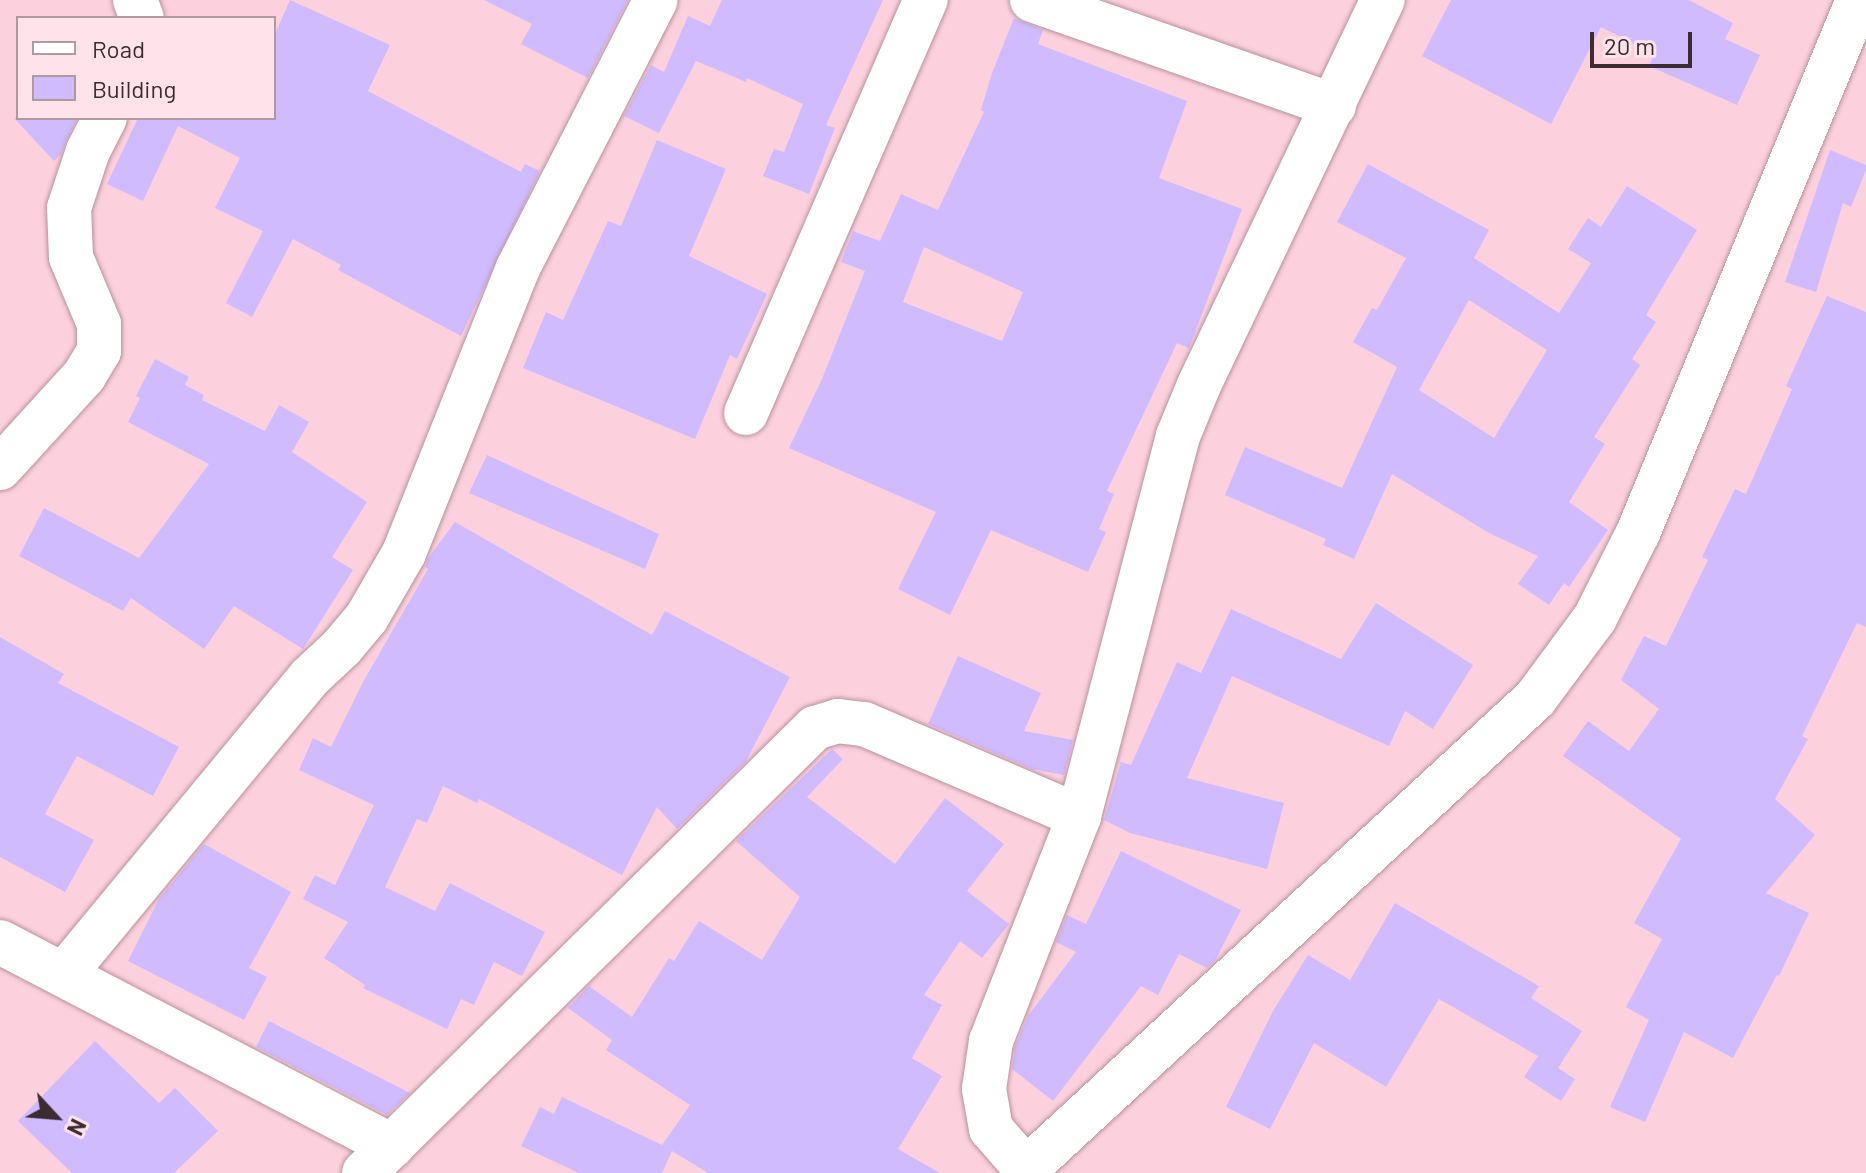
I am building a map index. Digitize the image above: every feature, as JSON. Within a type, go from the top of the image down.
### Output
[{"type":"street","points":[[65,973],[309,678],[342,647],[367,617],[404,553],[518,268],[656,0]]},
{"type":"street","points":[[746,413],[926,0]]},
{"type":"street","points":[[1032,0],[1334,106]]},
{"type":"street","points":[[1383,0],[1199,385],[1178,436],[1079,816],[991,1041],[984,1089],[991,1129],[1024,1171],[1535,699],[1595,618],[1638,533],[1858,0]]},
{"type":"street","points":[[0,468],[84,376],[99,351],[99,324],[71,257],[69,208],[88,151],[104,120]]},
{"type":"street","points":[[0,942],[65,973],[378,1160],[815,728],[838,721],[864,724],[1079,816]]},
{"type":"building","points":[[290,0],[390,45],[368,91],[521,172],[525,164],[540,171],[461,336],[338,270],[341,265],[293,239],[252,317],[226,303],[263,231],[215,208],[240,158],[178,126],[143,201],[107,184],[137,120],[276,120],[276,32]]},
{"type":"building","points":[[484,0],[628,0],[588,78],[521,44],[532,24]]},
{"type":"building","points":[[722,0],[883,0],[826,125],[835,128],[809,194],[763,176],[774,149],[784,152],[803,104],[747,78],[746,82],[696,61],[659,133],[624,116],[651,65],[664,72],[688,16],[710,26]]},
{"type":"building","points":[[1451,0],[1689,0],[1733,23],[1725,39],[1760,55],[1737,105],[1649,66],[1654,54],[1601,27],[1551,124],[1422,56]]},
{"type":"building","points":[[1014,18],[1043,30],[1038,44],[1187,101],[1159,178],[1242,209],[1189,348],[1177,343],[1107,491],[1114,494],[1099,529],[1106,532],[1088,572],[991,530],[950,615],[898,589],[936,512],[789,448],[822,379],[865,271],[841,262],[853,231],[880,241],[901,194],[938,210],[984,112],[981,110]],"holes":[[[924,247],[1023,292],[1002,341],[903,302]]]},
{"type":"building","points":[[14,118],[76,120],[60,155],[54,161]]},
{"type":"building","points":[[657,140],[726,169],[689,256],[767,294],[737,359],[730,355],[695,439],[523,368],[546,312],[563,320],[608,221],[621,226]]},
{"type":"building","points":[[1830,150],[1866,165],[1866,170],[1851,207],[1843,203],[1816,292],[1785,282]]},
{"type":"building","points":[[1368,164],[1489,230],[1474,258],[1559,313],[1591,263],[1568,249],[1588,218],[1601,227],[1627,186],[1697,230],[1646,315],[1656,322],[1632,359],[1640,365],[1594,437],[1605,444],[1569,502],[1608,530],[1569,587],[1564,583],[1549,605],[1518,584],[1538,556],[1489,533],[1392,474],[1354,559],[1323,545],[1326,539],[1225,495],[1245,447],[1342,488],[1397,367],[1353,342],[1372,308],[1377,310],[1406,258],[1337,222]],"holes":[[[1469,300],[1547,350],[1494,438],[1419,390]]]},
{"type":"building","points":[[1827,296],[1866,312],[1866,627],[1857,623],[1802,736],[1808,739],[1775,799],[1815,835],[1766,893],[1809,913],[1779,976],[1733,1058],[1684,1032],[1645,1122],[1610,1107],[1649,1020],[1626,1007],[1662,939],[1634,923],[1681,839],[1563,756],[1588,721],[1629,751],[1659,709],[1621,680],[1644,636],[1666,646],[1708,560],[1702,557],[1735,489],[1746,494],[1792,389],[1786,386]]},
{"type":"building","points":[[155,359],[189,377],[185,385],[204,395],[202,400],[265,431],[279,405],[309,422],[292,452],[367,502],[332,557],[353,570],[303,649],[234,606],[204,649],[131,598],[123,611],[19,556],[44,508],[139,558],[209,464],[128,422],[140,398],[136,396]]},
{"type":"building","points":[[487,455],[659,534],[645,569],[469,493]]},
{"type":"building","points":[[455,522],[652,635],[665,611],[790,677],[746,761],[677,829],[657,807],[622,875],[479,799],[477,803],[443,786],[427,823],[417,819],[385,887],[435,911],[450,883],[545,932],[522,976],[494,962],[474,1005],[461,999],[447,1029],[363,988],[365,985],[324,958],[348,922],[303,899],[315,875],[335,885],[374,805],[299,770],[313,738],[331,747],[363,682],[428,569],[425,567],[429,557]]},
{"type":"building","points":[[1376,603],[1473,665],[1433,729],[1405,711],[1389,746],[1232,676],[1187,778],[1284,803],[1267,869],[1130,833],[1104,820],[1121,762],[1131,765],[1177,662],[1201,673],[1231,609],[1341,659]]},
{"type":"building","points":[[0,637],[64,674],[58,683],[179,747],[153,796],[77,756],[45,814],[94,840],[65,892],[0,857]]},
{"type":"building","points":[[958,656],[1041,693],[1024,731],[1073,740],[1064,775],[1032,769],[928,724]]},
{"type":"building","points":[[832,749],[843,759],[807,797],[895,864],[945,798],[1004,844],[967,891],[1009,924],[982,958],[960,941],[924,995],[942,1005],[912,1058],[942,1076],[898,1149],[940,1173],[708,1173],[672,1151],[662,1173],[579,1173],[521,1146],[540,1107],[554,1114],[562,1097],[662,1145],[690,1105],[606,1050],[612,1040],[568,1008],[589,986],[632,1017],[669,958],[674,961],[699,921],[762,960],[800,897],[736,841]]},
{"type":"building","points":[[204,844],[291,892],[249,968],[267,977],[244,1020],[128,961],[159,899]]},
{"type":"building","points":[[1121,851],[1241,910],[1216,959],[1207,968],[1179,954],[1158,995],[1141,986],[1053,1101],[1012,1069],[1015,1047],[1028,1016],[1076,952],[1056,942],[1067,915],[1086,924]]},
{"type":"building","points":[[1395,903],[1539,986],[1531,998],[1582,1031],[1558,1068],[1575,1079],[1561,1101],[1524,1077],[1538,1056],[1439,999],[1386,1087],[1314,1043],[1270,1129],[1226,1107],[1273,1011],[1308,955],[1350,980]]},
{"type":"building","points":[[269,1021],[410,1093],[387,1115],[256,1047]]},
{"type":"building","points":[[95,1041],[159,1103],[175,1088],[218,1131],[174,1173],[72,1173],[18,1121]]}]
